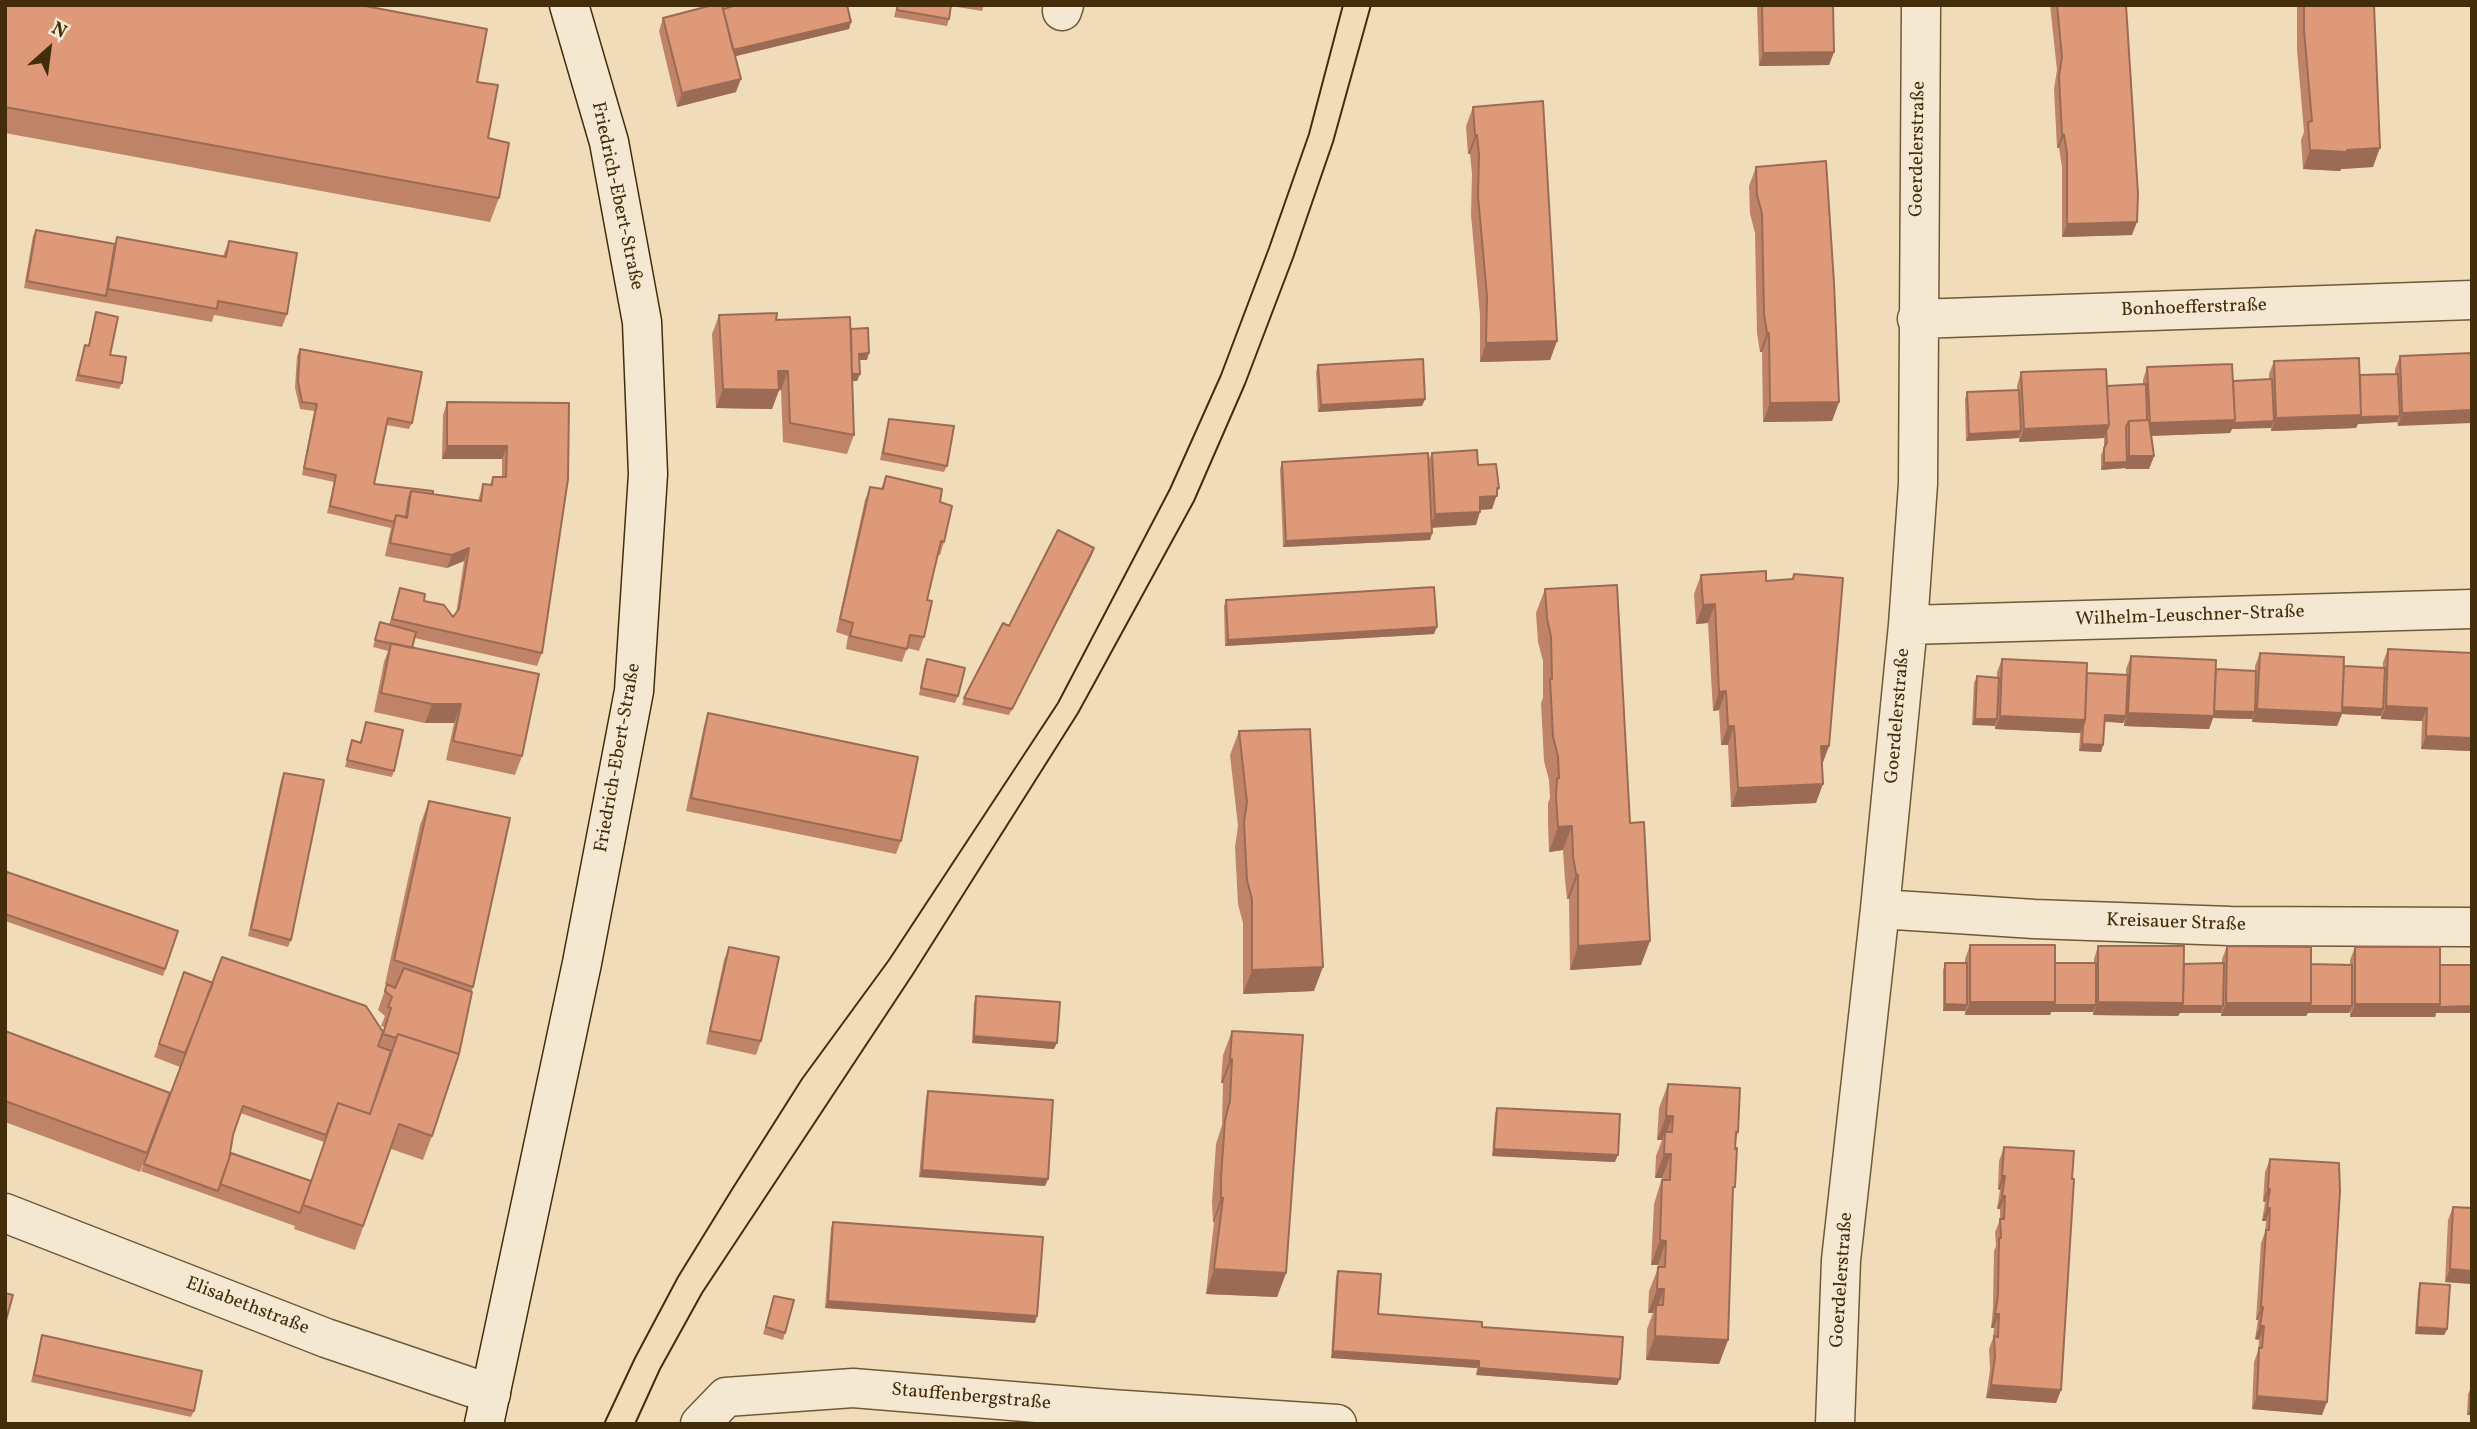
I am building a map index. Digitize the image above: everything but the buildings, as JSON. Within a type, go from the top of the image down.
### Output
[{"type":"street","name":"Friedrich-Ebert-Straße","points":[[487,1409],[582,963],[634,691],[648,474],[642,322],[609,142],[569,5]]},
{"type":"street","name":"Goerdelerstraße","points":[[1835,1424],[1842,1261],[1908,625],[1918,484],[1920,5]]},
{"type":"street","name":"Bonhoefferstraße","points":[[1917,319],[2472,300]]},
{"type":"street","name":"Wilhelm-Leuschner-Straße","points":[[1908,625],[2472,609]]},
{"type":"street","name":"Kreisauer Straße","points":[[1880,909],[2034,919],[2216,925],[2472,927]]},
{"type":"street","name":"Elisabethstraße","points":[[5,1213],[326,1338],[487,1409]]},
{"type":"street","name":"Stauffenbergstraße","points":[[713,1410],[853,1388],[1337,1424]]},
{"type":"tram line","points":[[604,1424],[678,1277],[731,1191],[802,1079],[889,960],[1058,703],[1170,489],[1221,375],[1269,248],[1309,134],[1343,5]]},
{"type":"tram line","points":[[635,1424],[660,1369],[702,1293],[913,974],[1078,713],[1194,501],[1245,384],[1293,258],[1333,142],[1371,5]]}]
